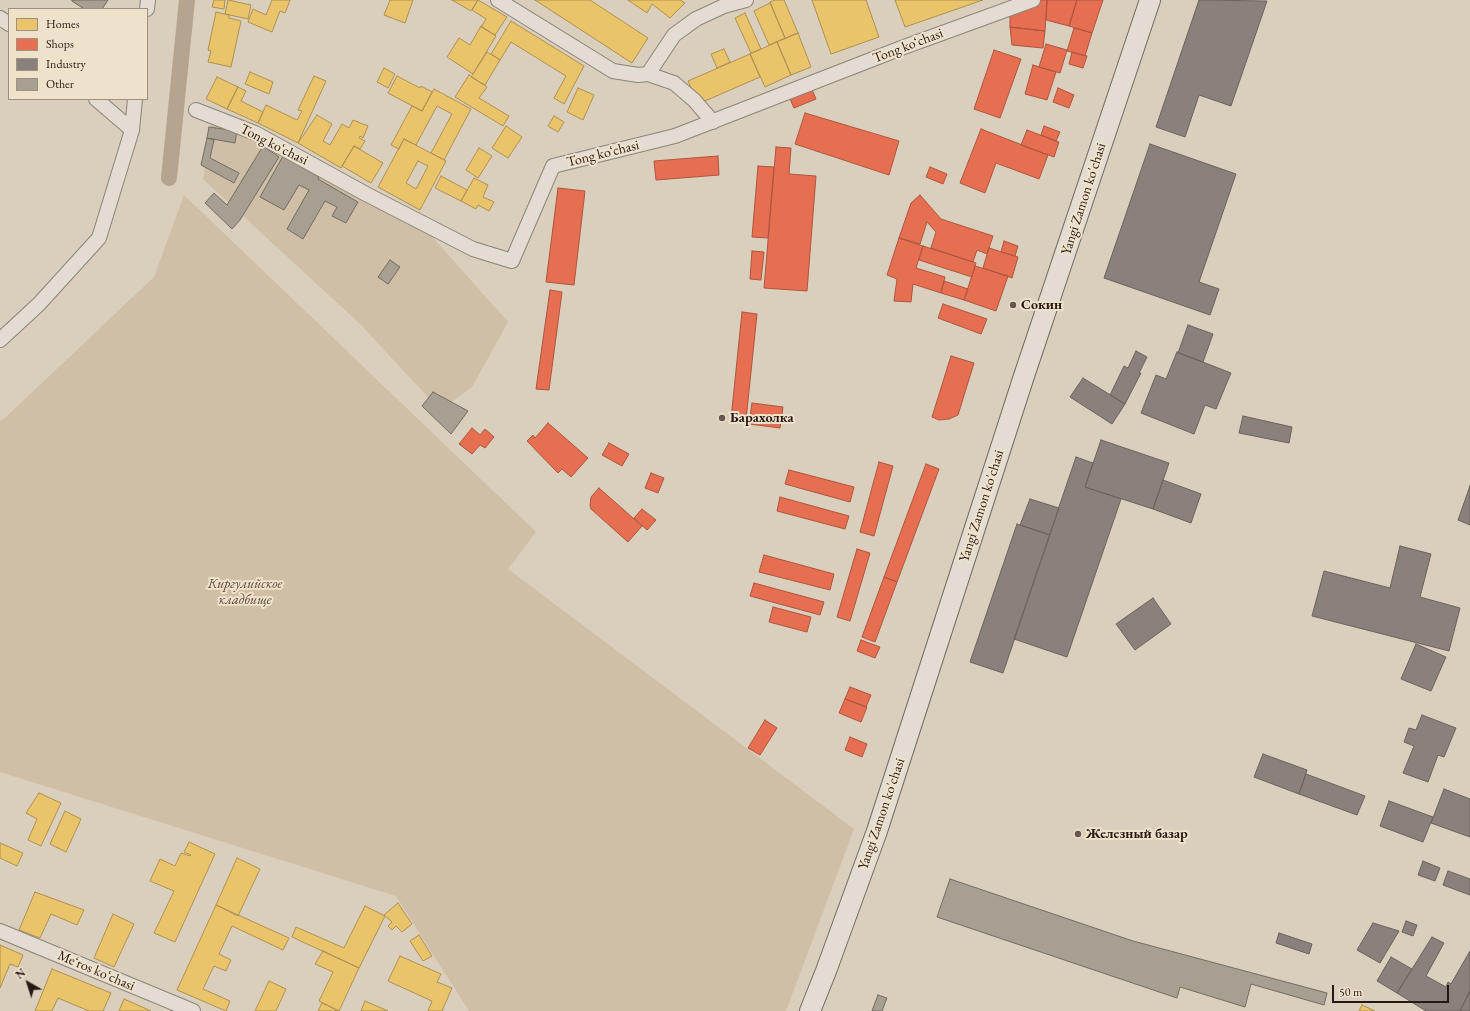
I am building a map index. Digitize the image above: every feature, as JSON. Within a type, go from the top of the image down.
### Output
[{"type":"street","points":[[498,0],[613,71],[638,75],[648,74],[674,84],[694,100],[713,122]]},
{"type":"street","points":[[648,74],[674,35],[696,18],[724,6],[746,0]]},
{"type":"street","name":"Tong koʻchasi","points":[[196,110],[255,133],[366,194],[473,249],[512,261],[553,166],[675,136],[904,47],[1033,0]]},
{"type":"street","name":"Yangi Zamon ko'chasi","points":[[810,1011],[877,831],[1024,376],[1150,0]]},
{"type":"street","points":[[97,100],[132,130]]},
{"type":"street","points":[[0,340],[39,304],[99,238],[132,130],[136,100]]},
{"type":"street","name":"Meʻros koʻchasi","points":[[0,931],[193,1011]]},
{"type":"green space","points":[[212,121],[317,172],[428,232],[508,322],[472,387],[440,410],[360,324],[203,179]]},
{"type":"green space","name":"Киргулийское кладбище","points":[[184,195],[536,532],[508,569],[854,829],[786,1011],[469,1011],[396,896],[0,772],[0,421],[154,277]]},
{"type":"building: Homes","points":[[214,0],[225,0],[224,9],[212,7]]},
{"type":"building: Homes","points":[[228,0],[251,5],[248,19],[225,14]]},
{"type":"building: Homes","points":[[272,0],[290,0],[285,13],[280,11],[272,32],[248,22],[253,9],[266,15]]},
{"type":"building: Homes","points":[[390,0],[413,0],[405,23],[384,15]]},
{"type":"building: Homes","points":[[452,0],[478,0],[471,11]]},
{"type":"building: Homes","points":[[478,0],[507,17],[495,35],[481,27],[486,19],[472,10]]},
{"type":"building: Homes","points":[[535,0],[590,0],[648,38],[632,63]]},
{"type":"building: Homes","points":[[628,0],[680,0],[685,3],[670,18],[652,4],[647,13]]},
{"type":"building: Homes","points":[[775,0],[784,0],[798,33],[785,38],[770,2]]},
{"type":"building: Homes","points":[[812,0],[866,0],[879,37],[831,54]]},
{"type":"building: Homes","points":[[895,0],[983,0],[905,27]]},
{"type":"building: Homes","points":[[770,3],[785,38],[769,45],[754,11]]},
{"type":"building: Homes","points":[[216,12],[229,15],[229,18],[241,21],[231,67],[208,62],[211,51],[208,50]]},
{"type":"building: Homes","points":[[745,13],[761,49],[751,53],[735,18]]},
{"type":"building: Homes","points":[[511,21],[584,66],[564,104],[554,98],[566,76],[511,42],[500,60],[491,54]]},
{"type":"building: Homes","points":[[481,26],[496,36],[473,74],[447,57],[459,38],[470,45]]},
{"type":"building: Homes","points":[[798,33],[811,67],[791,75],[777,42]]},
{"type":"building: Homes","points":[[777,42],[791,75],[765,87],[750,54]]},
{"type":"building: Homes","points":[[724,49],[730,62],[717,68],[711,54]]},
{"type":"building: Homes","points":[[487,52],[500,60],[485,85],[471,77]]},
{"type":"building: Homes","points":[[750,54],[760,77],[698,104],[688,81]]},
{"type":"building: Homes","points":[[384,68],[395,74],[388,88],[377,82]]},
{"type":"building: Homes","points":[[250,72],[273,82],[269,94],[245,84]]},
{"type":"building: Homes","points":[[469,75],[487,87],[479,98],[509,116],[503,126],[455,97]]},
{"type":"building: Homes","points":[[314,76],[326,81],[298,143],[258,123],[266,105],[297,120],[302,111],[298,110]]},
{"type":"building: Homes","points":[[397,76],[420,88],[421,86],[432,92],[422,111],[388,93]]},
{"type":"building: Homes","points":[[217,77],[238,87],[227,109],[206,99]]},
{"type":"building: Homes","points":[[238,87],[246,91],[241,101],[263,112],[258,123],[227,109]]},
{"type":"building: Homes","points":[[578,88],[594,95],[583,120],[567,112]]},
{"type":"building: Homes","points":[[434,89],[471,109],[444,160],[431,153],[452,114],[437,106],[416,145],[404,139],[399,149],[391,145],[412,106],[422,111]]},
{"type":"building: Homes","points":[[317,115],[332,124],[323,141],[330,145],[342,124],[349,128],[353,120],[368,126],[363,138],[360,136],[359,138],[365,141],[360,149],[354,146],[341,168],[298,143]]},
{"type":"building: Homes","points":[[554,116],[564,122],[558,132],[548,126]]},
{"type":"building: Homes","points":[[506,126],[522,137],[508,158],[492,148]]},
{"type":"building: Homes","points":[[404,139],[446,161],[420,210],[378,187]],"holes":[[[418,161],[428,166],[416,189],[406,183]]]},
{"type":"building: Homes","points":[[354,146],[383,163],[371,183],[342,166]]},
{"type":"building: Homes","points":[[479,148],[492,156],[478,178],[466,170]]},
{"type":"building: Homes","points":[[441,176],[467,190],[461,201],[435,188]]},
{"type":"building: Homes","points":[[474,178],[488,185],[483,197],[494,202],[489,211],[478,205],[476,209],[461,201]]},
{"type":"building: Homes","points":[[39,793],[61,803],[41,846],[28,840],[37,819],[26,813]]},
{"type":"building: Homes","points":[[65,811],[81,819],[66,852],[50,844]]},
{"type":"building: Homes","points":[[189,842],[215,854],[175,942],[154,933],[174,891],[150,881],[160,859],[175,866],[181,853],[191,855],[184,852]]},
{"type":"building: Homes","points":[[0,843],[23,853],[17,866],[0,858]]},
{"type":"building: Homes","points":[[237,858],[260,869],[238,916],[216,905]]},
{"type":"building: Homes","points":[[35,892],[84,910],[77,925],[51,914],[40,938],[19,930]]},
{"type":"building: Homes","points":[[398,903],[412,924],[402,932],[396,926],[392,930],[388,926],[392,922],[384,915]]},
{"type":"building: Homes","points":[[216,905],[289,938],[283,950],[232,926],[219,954],[231,960],[226,971],[214,966],[203,989],[230,1001],[226,1011],[177,990]]},
{"type":"building: Homes","points":[[365,906],[385,916],[359,968],[292,937],[296,927],[344,948]]},
{"type":"building: Homes","points":[[113,914],[134,924],[114,967],[94,958]]},
{"type":"building: Homes","points":[[419,935],[432,956],[423,961],[410,941]]},
{"type":"building: Homes","points":[[0,945],[23,955],[18,967],[10,964],[0,988]]},
{"type":"building: Homes","points":[[323,951],[359,968],[339,1011],[319,1001],[333,972],[315,964]]},
{"type":"building: Homes","points":[[400,956],[441,974],[437,982],[452,988],[442,1011],[428,1011],[432,1001],[388,981]]},
{"type":"building: Homes","points":[[52,969],[111,993],[103,1011],[89,1011],[58,998],[52,1011],[35,1011]]},
{"type":"building: Homes","points":[[269,981],[286,989],[276,1011],[255,1011]]},
{"type":"building: Homes","points":[[124,999],[151,1011],[119,1011]]},
{"type":"building: Homes","points":[[365,1001],[388,1011],[361,1011]]},
{"type":"building: Homes","points":[[322,1003],[339,1011],[318,1011]]},
{"type":"building: Homes","points":[[1362,1005],[1375,1011],[1359,1011]]},
{"type":"building: Shops","points":[[1042,0],[1047,0],[1045,31],[1010,27],[1010,12]]},
{"type":"building: Shops","points":[[1047,0],[1077,0],[1069,26],[1046,20]]},
{"type":"building: Shops","points":[[1077,0],[1103,0],[1092,33],[1069,26]]},
{"type":"building: Shops","points":[[1010,27],[1045,31],[1043,48],[1012,45]]},
{"type":"building: Shops","points":[[1074,28],[1092,33],[1085,56],[1067,51]]},
{"type":"building: Shops","points":[[1046,44],[1067,50],[1060,73],[1039,67]]},
{"type":"building: Shops","points":[[994,50],[1021,59],[1000,118],[974,109]]},
{"type":"building: Shops","points":[[1072,52],[1087,56],[1083,68],[1069,64]]},
{"type":"building: Shops","points":[[1033,65],[1056,72],[1047,100],[1025,94]]},
{"type":"building: Shops","points":[[810,85],[816,99],[794,108],[788,94]]},
{"type":"building: Shops","points":[[1058,88],[1074,95],[1069,108],[1053,102]]},
{"type":"building: Shops","points":[[805,113],[899,141],[889,175],[795,144]]},
{"type":"building: Shops","points":[[1044,126],[1060,132],[1056,141],[1041,135]]},
{"type":"building: Shops","points":[[981,129],[1048,155],[1039,179],[996,163],[985,193],[960,183]]},
{"type":"building: Shops","points":[[1027,130],[1059,142],[1054,157],[1021,145]]},
{"type":"building: Shops","points":[[776,147],[791,148],[789,174],[816,176],[807,291],[764,288]]},
{"type":"building: Shops","points":[[718,156],[719,175],[656,180],[654,161]]},
{"type":"building: Shops","points":[[758,166],[774,167],[768,238],[752,237]]},
{"type":"building: Shops","points":[[930,167],[947,174],[943,184],[926,177]]},
{"type":"building: Shops","points":[[558,188],[585,191],[574,285],[546,282]]},
{"type":"building: Shops","points":[[920,195],[941,219],[993,236],[987,254],[977,250],[973,262],[931,248],[936,232],[927,222],[920,244],[899,238],[911,203]]},
{"type":"building: Shops","points":[[899,238],[923,246],[916,268],[945,277],[941,293],[913,284],[911,302],[894,301],[897,279],[887,275]]},
{"type":"building: Shops","points":[[1004,241],[1018,246],[1015,256],[1001,252]]},
{"type":"building: Shops","points":[[923,246],[976,263],[972,277],[919,260]]},
{"type":"building: Shops","points":[[989,248],[1018,257],[1012,278],[983,268]]},
{"type":"building: Shops","points":[[752,251],[764,252],[761,280],[750,279]]},
{"type":"building: Shops","points":[[975,266],[1008,276],[996,311],[964,300]]},
{"type":"building: Shops","points":[[944,281],[968,289],[964,300],[941,293]]},
{"type":"building: Shops","points":[[550,290],[562,292],[549,390],[536,389]]},
{"type":"building: Shops","points":[[943,304],[987,319],[981,334],[938,318]]},
{"type":"building: Shops","points":[[742,312],[757,314],[746,420],[731,419]]},
{"type":"building: Shops","points":[[951,356],[974,363],[958,415],[949,419],[939,420],[932,417]]},
{"type":"building: Shops","points":[[752,403],[783,407],[780,428],[749,424]]},
{"type":"building: Shops","points":[[548,423],[588,458],[571,477],[562,469],[558,473],[527,441],[533,435],[535,438]]},
{"type":"building: Shops","points":[[472,428],[480,435],[485,429],[494,437],[485,448],[480,445],[472,454],[459,444]]},
{"type":"building: Shops","points":[[609,443],[629,454],[622,466],[602,455]]},
{"type":"building: Shops","points":[[879,462],[893,466],[874,536],[860,532]]},
{"type":"building: Shops","points":[[926,464],[939,469],[897,582],[884,577]]},
{"type":"building: Shops","points":[[789,470],[854,487],[850,502],[785,484]]},
{"type":"building: Shops","points":[[651,473],[664,478],[658,493],[645,488]]},
{"type":"building: Shops","points":[[599,488],[642,526],[628,542],[591,509],[591,497]]},
{"type":"building: Shops","points":[[780,497],[849,516],[845,529],[777,511]]},
{"type":"building: Shops","points":[[642,509],[656,520],[647,530],[634,518]]},
{"type":"building: Shops","points":[[857,549],[870,553],[850,621],[837,617]]},
{"type":"building: Shops","points":[[764,555],[834,574],[830,590],[759,572]]},
{"type":"building: Shops","points":[[884,577],[897,582],[875,642],[862,637]]},
{"type":"building: Shops","points":[[754,583],[824,602],[820,615],[750,596]]},
{"type":"building: Shops","points":[[773,607],[811,617],[807,632],[769,622]]},
{"type":"building: Shops","points":[[861,640],[880,647],[875,658],[857,651]]},
{"type":"building: Shops","points":[[850,687],[871,695],[866,707],[845,699]]},
{"type":"building: Shops","points":[[845,699],[867,707],[861,722],[839,713]]},
{"type":"building: Shops","points":[[765,720],[777,728],[760,755],[748,748]]},
{"type":"building: Shops","points":[[850,737],[867,744],[862,757],[845,750]]},
{"type":"building: Industry","points":[[1199,0],[1267,1],[1231,106],[1199,95],[1185,137],[1156,127]]},
{"type":"building: Industry","points":[[1150,144],[1236,174],[1199,282],[1219,289],[1210,315],[1104,278]]},
{"type":"building: Industry","points":[[1188,325],[1213,334],[1203,362],[1178,353]]},
{"type":"building: Industry","points":[[1136,351],[1147,357],[1139,373],[1141,373],[1125,404],[1110,395],[1124,366],[1128,368]]},
{"type":"building: Industry","points":[[1177,352],[1231,373],[1216,409],[1205,405],[1194,434],[1141,413],[1156,375],[1166,379]]},
{"type":"building: Industry","points":[[1083,378],[1125,404],[1112,424],[1070,397]]},
{"type":"building: Industry","points":[[1243,416],[1292,427],[1289,443],[1239,433]]},
{"type":"building: Industry","points":[[1101,440],[1169,463],[1153,509],[1085,487]]},
{"type":"building: Industry","points":[[1076,457],[1093,463],[1085,487],[1121,499],[1067,657],[1014,639]]},
{"type":"building: Industry","points":[[1163,480],[1201,494],[1191,523],[1153,509]]},
{"type":"building: Industry","points":[[1470,486],[1470,525],[1458,520]]},
{"type":"building: Industry","points":[[1030,499],[1059,508],[1050,535],[1020,525]]},
{"type":"building: Industry","points":[[1017,524],[1050,535],[1003,673],[970,662]]},
{"type":"building: Industry","points":[[1400,546],[1431,554],[1420,597],[1460,608],[1449,651],[1312,616],[1324,571],[1390,588]]},
{"type":"building: Industry","points":[[1153,598],[1171,624],[1135,650],[1116,624]]},
{"type":"building: Industry","points":[[1416,644],[1446,657],[1431,691],[1401,679]]},
{"type":"building: Industry","points":[[1422,715],[1456,728],[1444,757],[1438,755],[1428,782],[1403,773],[1414,746],[1404,742],[1409,728],[1416,730]]},
{"type":"building: Industry","points":[[1263,754],[1307,770],[1299,794],[1254,777]]},
{"type":"building: Industry","points":[[1306,774],[1365,796],[1357,815],[1299,794]]},
{"type":"building: Industry","points":[[1444,789],[1470,799],[1470,837],[1431,823]]},
{"type":"building: Industry","points":[[1389,801],[1433,817],[1423,842],[1380,826]]},
{"type":"building: Industry","points":[[1423,861],[1440,868],[1435,881],[1418,875]]},
{"type":"building: Industry","points":[[1448,871],[1470,879],[1470,895],[1443,885]]},
{"type":"building: Industry","points":[[1406,921],[1417,925],[1413,936],[1402,932]]},
{"type":"building: Industry","points":[[1373,923],[1399,931],[1380,963],[1357,950]]},
{"type":"building: Industry","points":[[1279,933],[1312,944],[1309,954],[1276,943]]},
{"type":"building: Industry","points":[[1432,937],[1444,943],[1426,976],[1446,987],[1448,982],[1451,984],[1470,951],[1470,991],[1460,1011],[1426,1011],[1397,993]]},
{"type":"building: Industry","points":[[1391,957],[1412,969],[1397,993],[1377,981]]},
{"type":"building: Industry","points":[[1470,991],[1470,1011],[1460,1011]]},
{"type":"building: Other","points":[[108,0],[103,8],[82,8],[72,1]]},
{"type":"building: Other","points":[[209,127],[237,131],[235,143],[207,138]]},
{"type":"building: Other","points":[[207,138],[214,140],[210,158],[239,173],[234,183],[201,165]]},
{"type":"building: Other","points":[[263,146],[279,157],[240,220],[232,229],[205,203],[214,193],[227,205]]},
{"type":"building: Other","points":[[283,156],[319,177],[318,179],[358,202],[346,223],[332,216],[337,207],[325,201],[303,239],[287,229],[309,190],[299,185],[284,210],[260,197]]},
{"type":"building: Other","points":[[390,260],[400,267],[388,284],[378,277]]},
{"type":"building: Other","points":[[433,392],[468,411],[451,434],[422,406]]},
{"type":"building: Other","points":[[950,879],[1133,941],[1327,993],[1324,1005],[1251,984],[1245,1007],[1180,987],[1177,998],[937,917]]},
{"type":"building: Other","points":[[878,995],[887,998],[882,1011],[872,1011]]},
{"type":"waterway","points":[[169,178],[187,0]]},
{"type":"place","name":"Сокин","points":[[1013,305]]},
{"type":"place","name":"Барахолка","points":[[722,418]]},
{"type":"place","name":"Железный базар","points":[[1078,834]]}]
